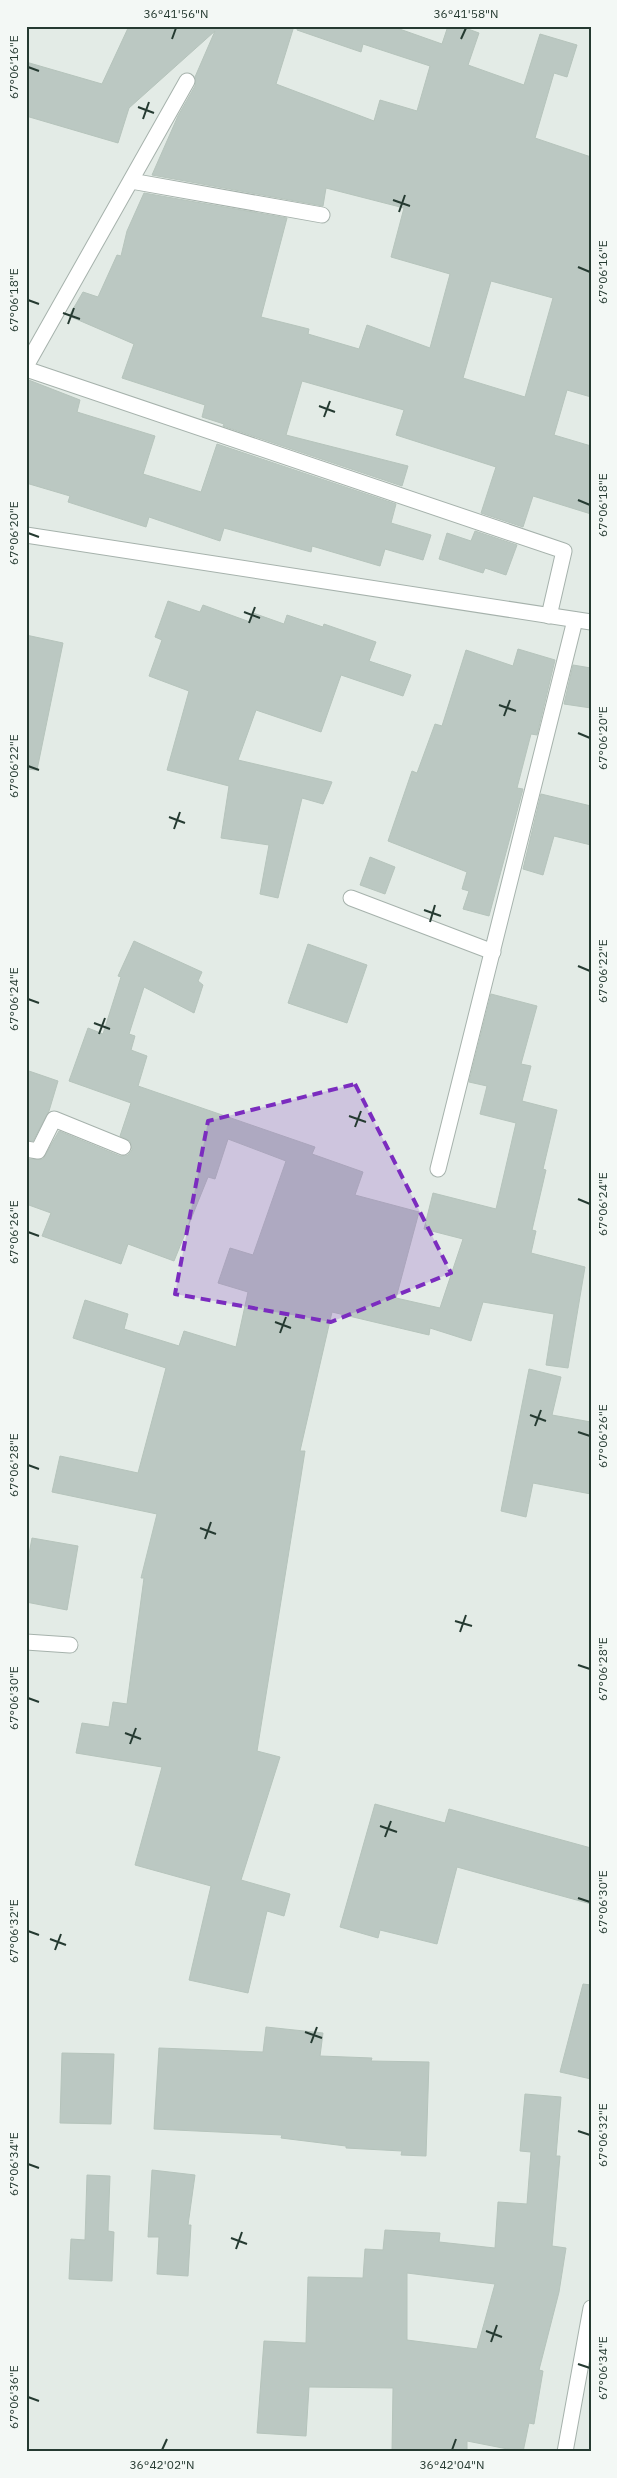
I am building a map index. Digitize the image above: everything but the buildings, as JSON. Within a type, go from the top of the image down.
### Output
[{"type":"street","points":[[187,82],[26,368],[564,551],[549,616]]},
{"type":"street","points":[[131,181],[322,215]]},
{"type":"street","points":[[26,535],[591,622]]},
{"type":"street","points":[[438,1169],[575,620]]},
{"type":"street","points":[[351,898],[492,952]]},
{"type":"street","points":[[26,1149],[38,1151],[54,1119],[123,1147]]},
{"type":"street","points":[[26,1642],[70,1645]]},
{"type":"street","points":[[565,2452],[591,2308]]},
{"type":"highlighted area","points":[[355,1084],[451,1273],[331,1322],[175,1294],[208,1121]]}]
